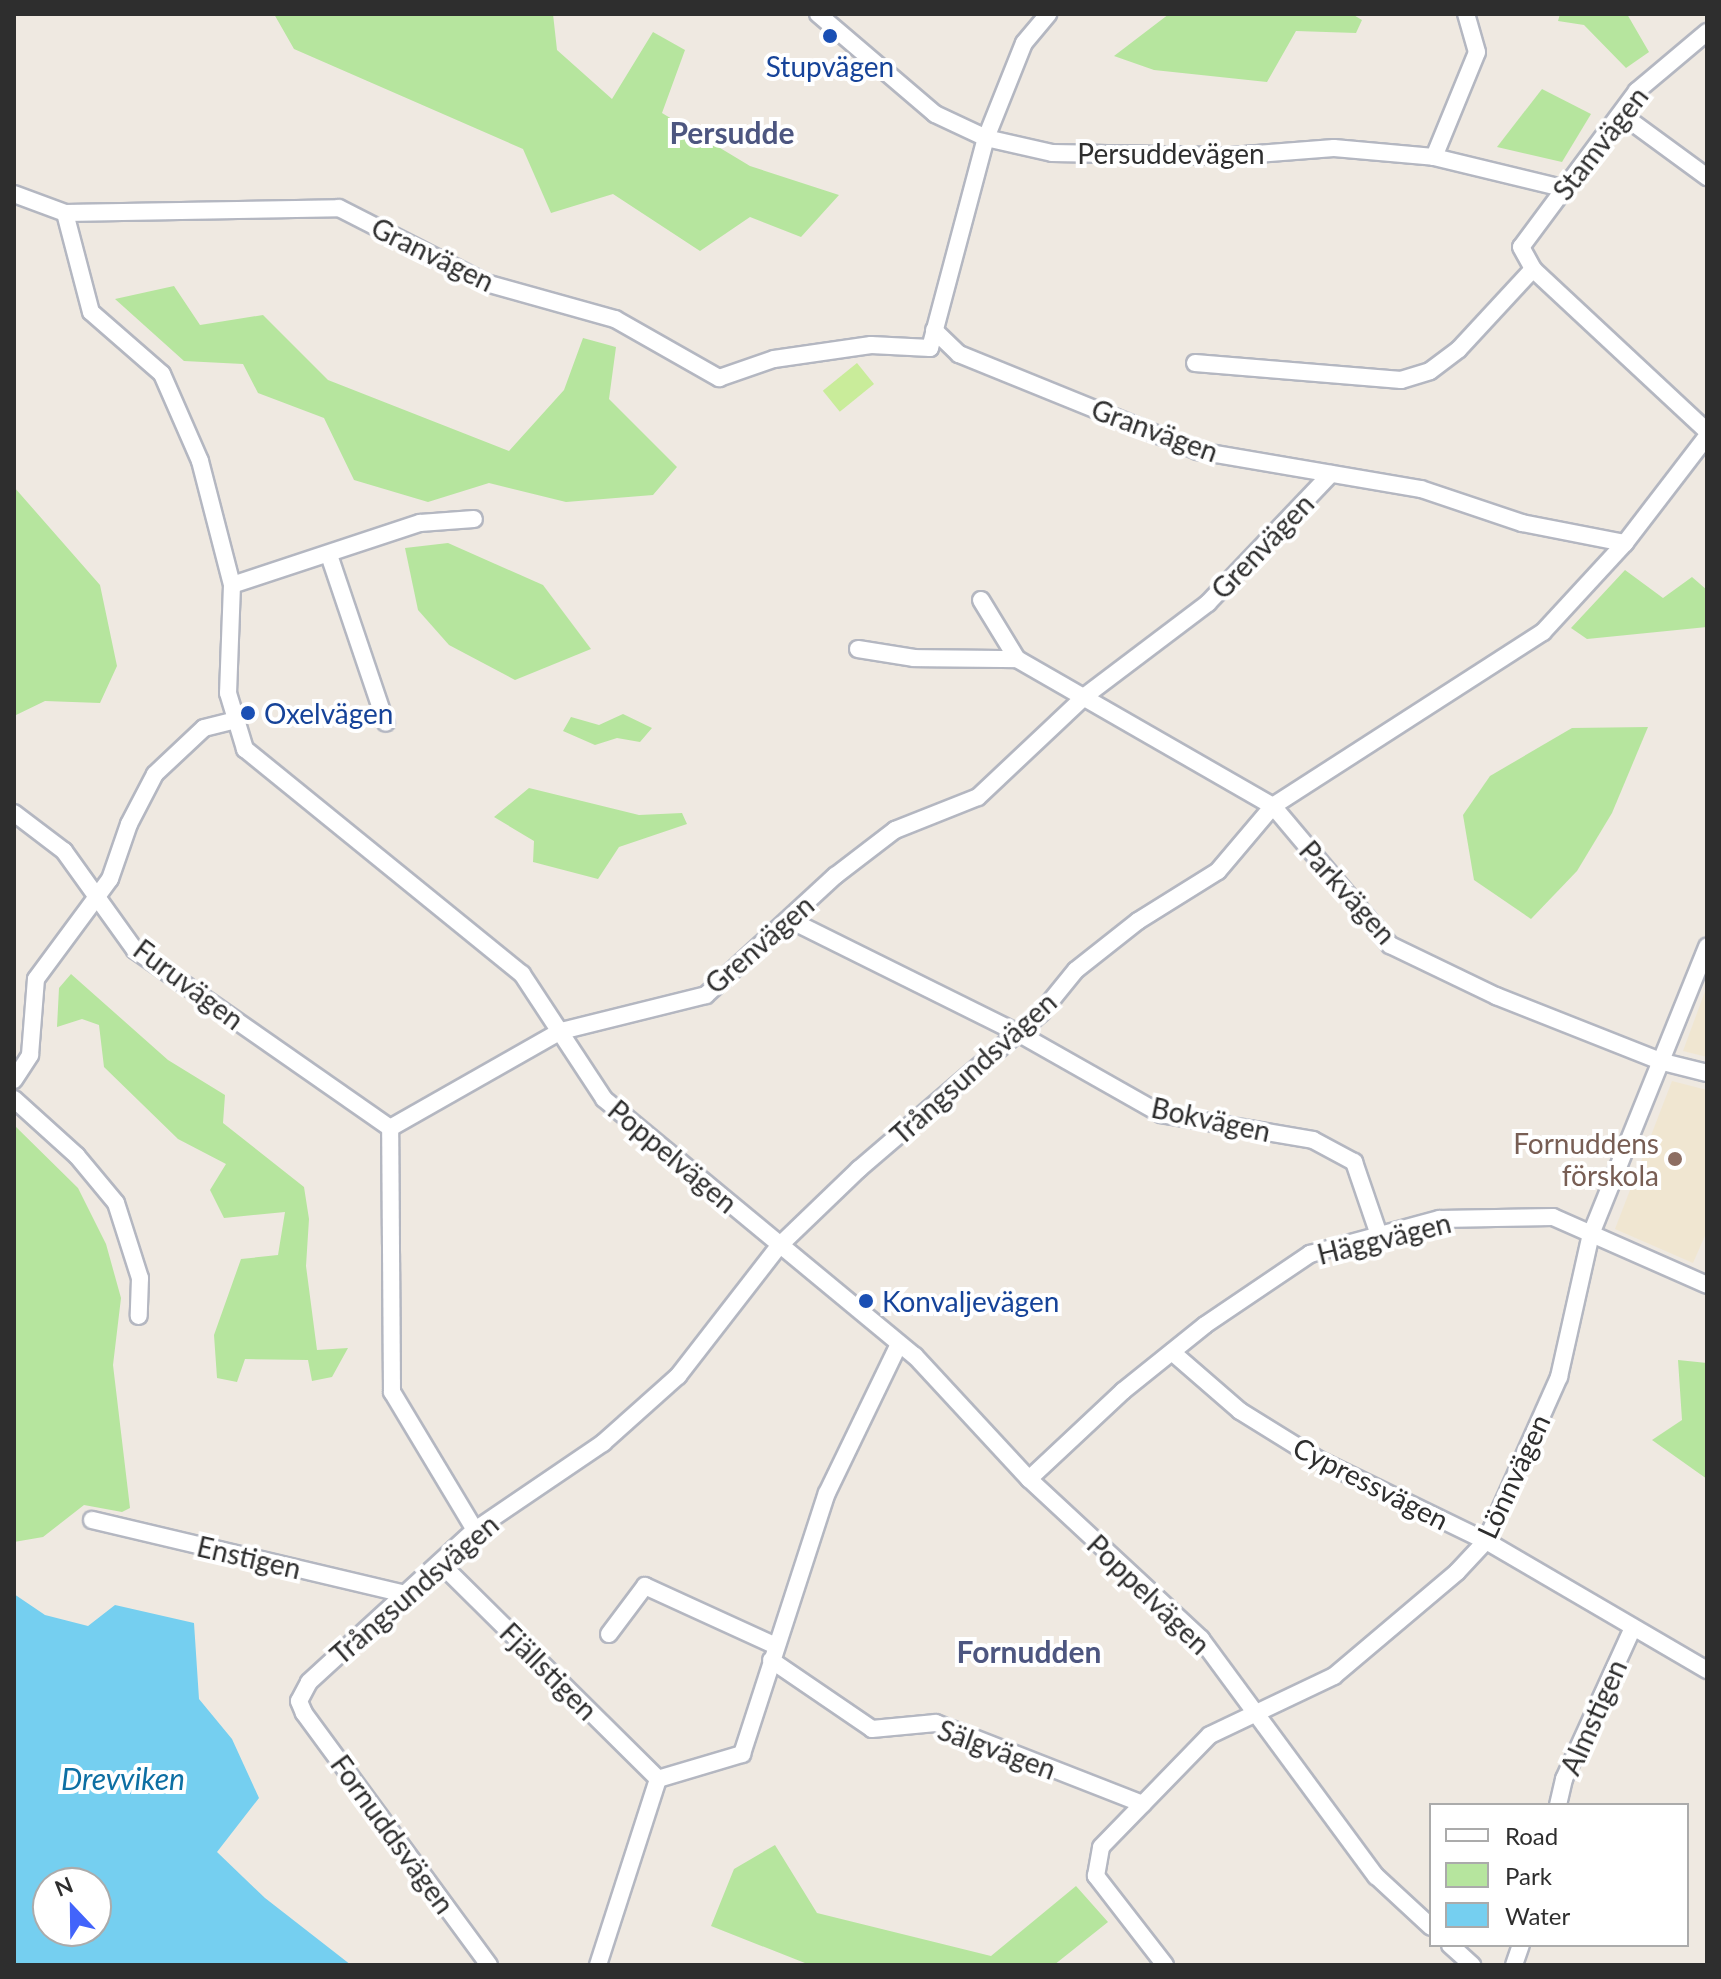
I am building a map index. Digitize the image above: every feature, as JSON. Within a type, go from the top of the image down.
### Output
[{"type":"street","name":"Persuddevägen","points":[[818,14],[935,114],[986,138],[1052,153],[1231,156],[1334,148],[1434,157],[1562,188]]},
{"type":"street","points":[[934,330],[986,138],[1024,43],[1048,14]]},
{"type":"street","points":[[1434,157],[1477,52],[1466,14]]},
{"type":"street","name":"Stamvägen","points":[[1533,269],[1521,247],[1562,188],[1637,91],[1707,32]]},
{"type":"street","points":[[1621,114],[1707,177]]},
{"type":"street","name":"Granvägen","points":[[14,194],[65,213],[339,208],[486,283],[615,319],[719,378],[801,355],[871,345],[930,348],[934,330]]},
{"type":"street","name":"Poppelvägen","points":[[65,213],[91,312],[162,374],[200,461],[232,585],[228,693],[245,749],[479,934],[522,974],[604,1099],[899,1344],[1029,1479],[1201,1639],[1376,1876],[1429,1925]]},
{"type":"street","points":[[1195,363],[1401,380],[1430,371],[1459,349],[1533,269],[1707,434]]},
{"type":"street","name":"Granvägen","points":[[934,330],[959,354],[1198,451],[1421,489],[1522,523],[1625,543]]},
{"type":"street","name":"Trångsundsvägen","points":[[299,1701],[309,1682],[475,1530],[603,1443],[678,1376],[779,1246],[859,1169],[1018,1033],[1076,970],[1138,921],[1218,871],[1273,806],[1543,632],[1625,543],[1707,434]]},
{"type":"street","name":"Grenvägen","points":[[390,1128],[561,1031],[706,995],[835,876],[895,830],[978,797],[1085,696],[1208,603],[1331,474]]},
{"type":"street","points":[[232,585],[420,523],[474,519]]},
{"type":"street","points":[[329,555],[386,723]]},
{"type":"street","points":[[981,600],[1017,659]]},
{"type":"street","name":"Parkvägen","points":[[858,649],[914,658],[1017,659],[1273,806],[1390,945],[1496,996],[1663,1062],[1707,1073]]},
{"type":"street","points":[[14,1080],[30,1055],[36,979],[99,894],[155,774],[204,728],[236,720]]},
{"type":"street","name":"Furuvägen","points":[[14,813],[64,851],[99,894],[135,950],[390,1128]]},
{"type":"street","name":"Bokvägen","points":[[790,920],[1018,1033],[1161,1114],[1313,1140],[1354,1162],[1379,1235]]},
{"type":"street","name":"Lönnvägen","points":[[1165,1965],[1096,1876],[1101,1847],[1210,1735],[1258,1717],[1334,1676],[1457,1572],[1486,1541],[1559,1377],[1591,1234],[1707,947]]},
{"type":"street","points":[[14,1099],[77,1156],[116,1203],[140,1278],[139,1316]]},
{"type":"street","points":[[390,1128],[392,1392],[475,1530]]},
{"type":"street","name":"Häggvägen","points":[[1029,1479],[1172,1352],[1310,1254],[1439,1219],[1553,1217],[1707,1285]]},
{"type":"street","points":[[598,1965],[658,1779],[742,1754],[827,1493],[899,1344]]},
{"type":"street","name":"Cypressvägen","points":[[1172,1352],[1240,1411],[1319,1460],[1486,1541],[1632,1630],[1707,1670]]},
{"type":"street","name":"Enstigen","points":[[92,1520],[406,1594]]},
{"type":"street","name":"Fjällstigen","points":[[440,1563],[658,1779]]},
{"type":"street","points":[[609,1634],[645,1586],[774,1653]]},
{"type":"street","name":"Almstigen","points":[[1558,1803],[1564,1779],[1632,1630]]},
{"type":"street","name":"Sälgvägen","points":[[774,1653],[872,1729],[936,1723],[1143,1804]]},
{"type":"street","name":"Fornuddsvägen","points":[[299,1701],[489,1965]]},
{"type":"street","points":[[1452,1947],[1472,1965]]},
{"type":"shaded area","points":[[1707,986],[1707,1057],[1683,1051]]},
{"type":"shaded area","name":"Fornuddens förskola","points":[[1672,1081],[1707,1090],[1707,1231],[1693,1263],[1615,1229]]},
{"type":"green space","points":[[274,14],[553,14],[557,50],[612,99],[653,32],[685,50],[662,113],[750,166],[839,195],[801,237],[750,217],[700,251],[613,194],[551,213],[523,149],[294,49]]},
{"type":"green space","points":[[1169,14],[1352,14],[1362,20],[1356,33],[1296,31],[1267,82],[1154,70],[1114,56]]},
{"type":"green space","points":[[1560,14],[1627,14],[1649,52],[1626,68],[1584,25],[1558,21]]},
{"type":"green space","points":[[1542,89],[1591,114],[1562,162],[1497,147]]},
{"type":"green space","points":[[174,286],[200,325],[263,315],[328,380],[509,451],[564,390],[583,338],[616,347],[609,399],[677,467],[653,495],[566,502],[489,483],[428,502],[354,480],[324,418],[258,393],[243,364],[184,361],[115,299]]},
{"type":"green space","points":[[857,363],[874,384],[840,412],[823,391]]},
{"type":"green space","points":[[14,487],[100,585],[117,666],[100,703],[45,701],[14,716]]},
{"type":"green space","points":[[448,543],[543,585],[591,649],[515,680],[449,645],[418,610],[405,548]]},
{"type":"green space","points":[[1625,570],[1663,598],[1692,577],[1707,590],[1707,627],[1587,639],[1571,628]]},
{"type":"green space","points":[[623,714],[652,728],[640,742],[617,738],[595,745],[563,731],[571,717],[599,725]]},
{"type":"green space","points":[[1648,727],[1612,813],[1577,871],[1531,919],[1474,880],[1463,815],[1490,776],[1572,728]]},
{"type":"green space","points":[[529,788],[639,815],[682,813],[687,824],[619,847],[598,879],[533,862],[534,841],[494,817]]},
{"type":"green space","points":[[71,974],[168,1060],[225,1095],[223,1123],[304,1187],[309,1219],[306,1266],[317,1350],[348,1348],[332,1377],[312,1381],[308,1360],[245,1359],[237,1382],[217,1378],[214,1335],[241,1259],[278,1255],[285,1212],[224,1218],[210,1190],[226,1164],[178,1139],[104,1067],[99,1025],[82,1019],[57,1027],[59,988]]},
{"type":"green space","points":[[14,1125],[78,1188],[106,1244],[121,1298],[113,1365],[130,1508],[122,1512],[84,1505],[43,1537],[14,1542]]},
{"type":"green space","points":[[1678,1360],[1707,1363],[1707,1479],[1652,1440],[1682,1420]]},
{"type":"green space","points":[[775,1845],[817,1913],[991,1956],[1076,1886],[1108,1922],[1054,1965],[810,1965],[711,1926],[734,1869]]},
{"type":"water","name":"Drevviken","points":[[14,1594],[45,1615],[88,1626],[115,1605],[194,1623],[199,1699],[232,1739],[259,1798],[217,1852],[265,1898],[351,1965],[14,1965]]},
{"type":"place","name":"Stupvägen","points":[[830,36]]},
{"type":"place","name":"Oxelvägen","points":[[248,713]]},
{"type":"place","name":"Fornuddens förskola","points":[[1675,1159]]},
{"type":"place","name":"Konvaljevägen","points":[[866,1301]]},
{"type":"district","name":"Persudde","points":[[732,132]]},
{"type":"district","name":"Fornudden","points":[[1029,1651]]}]
